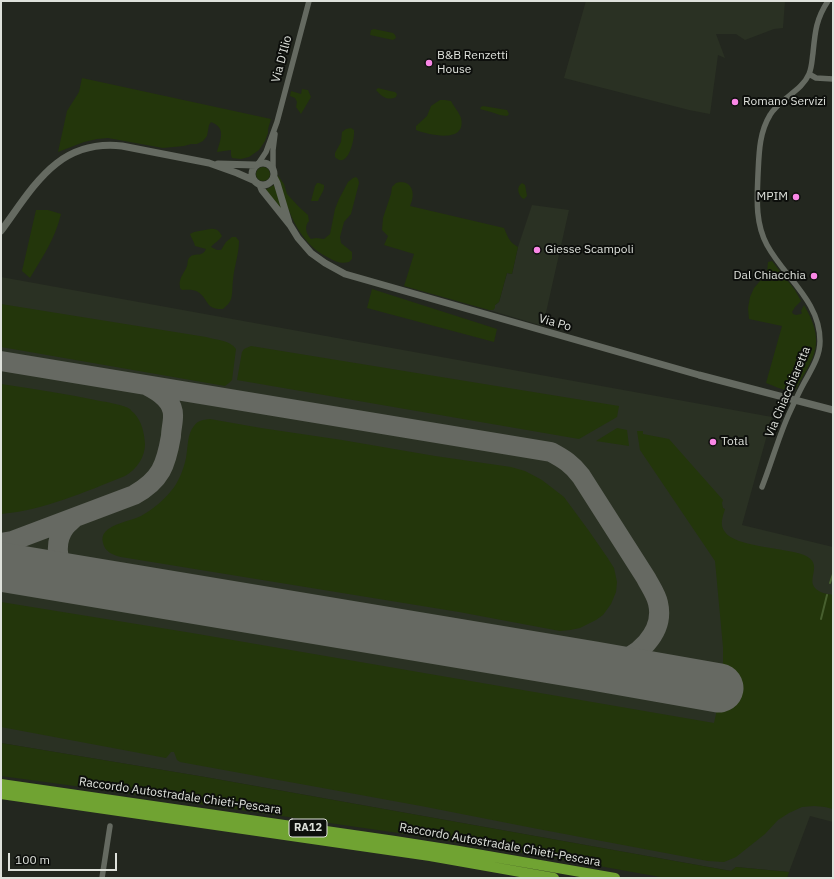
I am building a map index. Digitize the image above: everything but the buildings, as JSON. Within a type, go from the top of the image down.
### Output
[{"type":"highway","name":"Raccordo Autostradale Chieti-Pescara","points":[[1,784],[409,843],[615,878]]},
{"type":"highway","name":"Raccordo Autostradale Chieti-Pescara","points":[[1,794],[423,855],[554,878]]},
{"type":"street","name":"Via D'Ilio","points":[[257,164],[268,146],[277,122],[309,1]]},
{"type":"street","name":"Via Chiacchiaretta","points":[[762,487],[788,415],[816,361],[820,342],[819,326],[816,317],[804,295],[774,256],[764,237],[760,225],[757,193],[760,148],[765,126],[770,115],[804,82],[809,74],[818,19],[828,1]]},
{"type":"street","points":[[809,74],[816,78],[833,79]]},
{"type":"street","name":"Via D'Ilio","points":[[273,173],[273,150],[277,122]]},
{"type":"street","points":[[1,231],[37,181],[46,172],[59,161],[79,151],[96,146],[115,145],[209,163],[237,173],[260,185],[270,183],[273,173],[265,163],[209,163]]},
{"type":"street","points":[[253,180],[251,174],[257,164]]},
{"type":"street","name":"Via Po","points":[[273,173],[290,226]]},
{"type":"street","name":"Via Po","points":[[260,185],[262,190],[298,238],[311,253],[336,270],[350,276],[699,376],[833,410]]},
{"type":"street","points":[[102,878],[110,826]]},
{"type":"shaded area","points":[[586,1],[785,1],[783,28],[774,29],[745,40],[736,34],[716,34],[725,58],[718,55],[710,114],[564,78]]},
{"type":"shaded area","points":[[532,205],[569,210],[543,326],[489,310],[493,310],[495,305],[499,302],[507,273],[512,274],[518,247]]},
{"type":"shaded area","points":[[1,277],[772,417],[742,525],[833,547],[833,822],[810,816],[789,872],[736,867],[731,871],[205,777],[1,743]]},
{"type":"green space","points":[[374,29],[393,33],[396,38],[393,40],[370,35],[371,30]]},
{"type":"green space","points":[[82,78],[271,119],[268,133],[259,150],[249,157],[241,159],[232,158],[231,150],[217,152],[221,139],[221,131],[211,122],[207,136],[203,141],[197,144],[163,148],[108,138],[84,142],[58,152],[67,111],[79,92]]},
{"type":"green space","points":[[378,88],[395,92],[397,94],[396,97],[390,99],[385,98],[376,90]]},
{"type":"green space","points":[[302,89],[308,90],[311,97],[301,114],[296,107],[297,102],[295,98],[290,96],[291,91],[301,94]]},
{"type":"green space","points":[[440,100],[451,101],[459,114],[461,118],[461,126],[458,132],[453,135],[446,136],[429,134],[416,130],[416,126],[427,116],[431,106]]},
{"type":"green space","points":[[483,106],[507,110],[509,114],[507,116],[500,115],[480,109]]},
{"type":"green space","points":[[351,128],[354,130],[354,134],[350,152],[344,160],[340,160],[335,157],[335,153],[341,142],[342,132]]},
{"type":"green space","points":[[263,167],[268,169],[270,174],[268,179],[263,181],[258,179],[256,174],[258,169]]},
{"type":"green space","points":[[277,174],[284,184],[287,194],[308,215],[309,221],[306,225],[306,230],[311,239],[324,239],[330,234],[335,209],[339,199],[348,182],[356,177],[358,179],[359,183],[351,214],[344,222],[340,237],[341,243],[352,252],[352,259],[349,262],[341,263],[334,261],[308,243],[294,222],[289,211]]},
{"type":"green space","points":[[400,182],[408,184],[411,187],[413,198],[410,206],[504,228],[508,237],[518,247],[512,274],[507,273],[499,302],[495,305],[493,310],[404,286],[414,254],[384,245],[388,236],[382,230],[383,218],[392,187],[396,183]]},
{"type":"green space","points":[[317,183],[324,185],[324,189],[318,201],[311,201],[315,186]]},
{"type":"green space","points":[[522,183],[525,185],[527,196],[524,199],[518,190]]},
{"type":"green space","points":[[274,185],[282,209],[265,190]]},
{"type":"green space","points":[[36,210],[48,210],[61,214],[52,239],[30,278],[22,271]]},
{"type":"green space","points":[[210,229],[218,230],[222,236],[211,247],[217,250],[221,250],[226,242],[232,237],[236,237],[239,241],[232,297],[230,302],[223,309],[217,309],[210,306],[196,291],[182,290],[180,288],[181,279],[189,258],[203,253],[206,249],[195,246],[190,234]]},
{"type":"green space","points":[[772,261],[795,290],[801,301],[792,312],[795,315],[801,314],[804,305],[811,318],[815,331],[815,352],[796,389],[792,390],[781,389],[766,383],[782,326],[749,319],[748,308],[750,297],[754,288],[767,273],[768,262]]},
{"type":"green space","points":[[372,289],[497,329],[494,342],[367,308]]},
{"type":"green space","points":[[1,304],[206,337],[227,342],[236,349],[232,380],[225,386],[1,347]]},
{"type":"green space","points":[[251,346],[619,406],[617,417],[579,439],[237,380],[242,352],[244,349]]},
{"type":"green space","points":[[1,384],[75,396],[115,404],[130,409],[137,416],[144,435],[145,449],[140,462],[125,476],[64,500],[33,509],[1,514]]},
{"type":"green space","points":[[210,419],[511,467],[525,471],[542,480],[564,497],[607,557],[614,568],[617,582],[616,592],[611,604],[603,615],[596,620],[580,628],[560,631],[459,612],[121,557],[110,553],[103,543],[105,532],[116,525],[145,514],[168,495],[174,488],[182,471],[192,429],[199,421]]},
{"type":"green space","points":[[617,428],[627,430],[629,446],[596,441]]},
{"type":"green space","points":[[637,431],[643,431],[643,434],[669,439],[723,500],[723,508],[725,509],[722,526],[725,532],[739,541],[804,555],[813,563],[813,585],[816,589],[822,592],[833,595],[833,809],[814,806],[802,807],[789,813],[778,820],[765,834],[736,857],[724,862],[708,861],[180,762],[177,760],[174,752],[171,752],[166,758],[1,727],[1,602],[192,633],[714,723],[723,662],[715,561],[640,450]]},
{"type":"green space","points":[[1,743],[205,777],[731,871],[736,867],[789,872],[787,878],[660,877],[549,857],[405,834],[1,776]]},
{"type":"waterway","points":[[830,583],[833,574]]},
{"type":"waterway","points":[[821,619],[827,595]]},
{"type":"taxiway","points":[[1,361],[551,452],[568,462],[581,476],[646,578],[658,603],[659,614],[657,624],[647,643],[629,657],[609,664],[594,666]]},
{"type":"taxiway","points":[[1,543],[12,541],[134,495],[150,484],[161,471],[167,455],[171,436],[173,412],[169,402],[157,391],[148,386]]},
{"type":"taxiway","points":[[74,518],[66,526],[59,538],[58,551],[64,568],[71,576],[82,581]]},
{"type":"runway","points":[[1,567],[719,688]]},
{"type":"place","name":"B&B Renzetti House","points":[[429,63]]},
{"type":"place","name":"Romano Servizi","points":[[735,102]]},
{"type":"place","name":"MPIM","points":[[796,197]]},
{"type":"place","name":"Giesse Scampoli","points":[[537,250]]},
{"type":"place","name":"Dal Chiacchia","points":[[814,276]]},
{"type":"place","name":"Total","points":[[713,442]]}]
